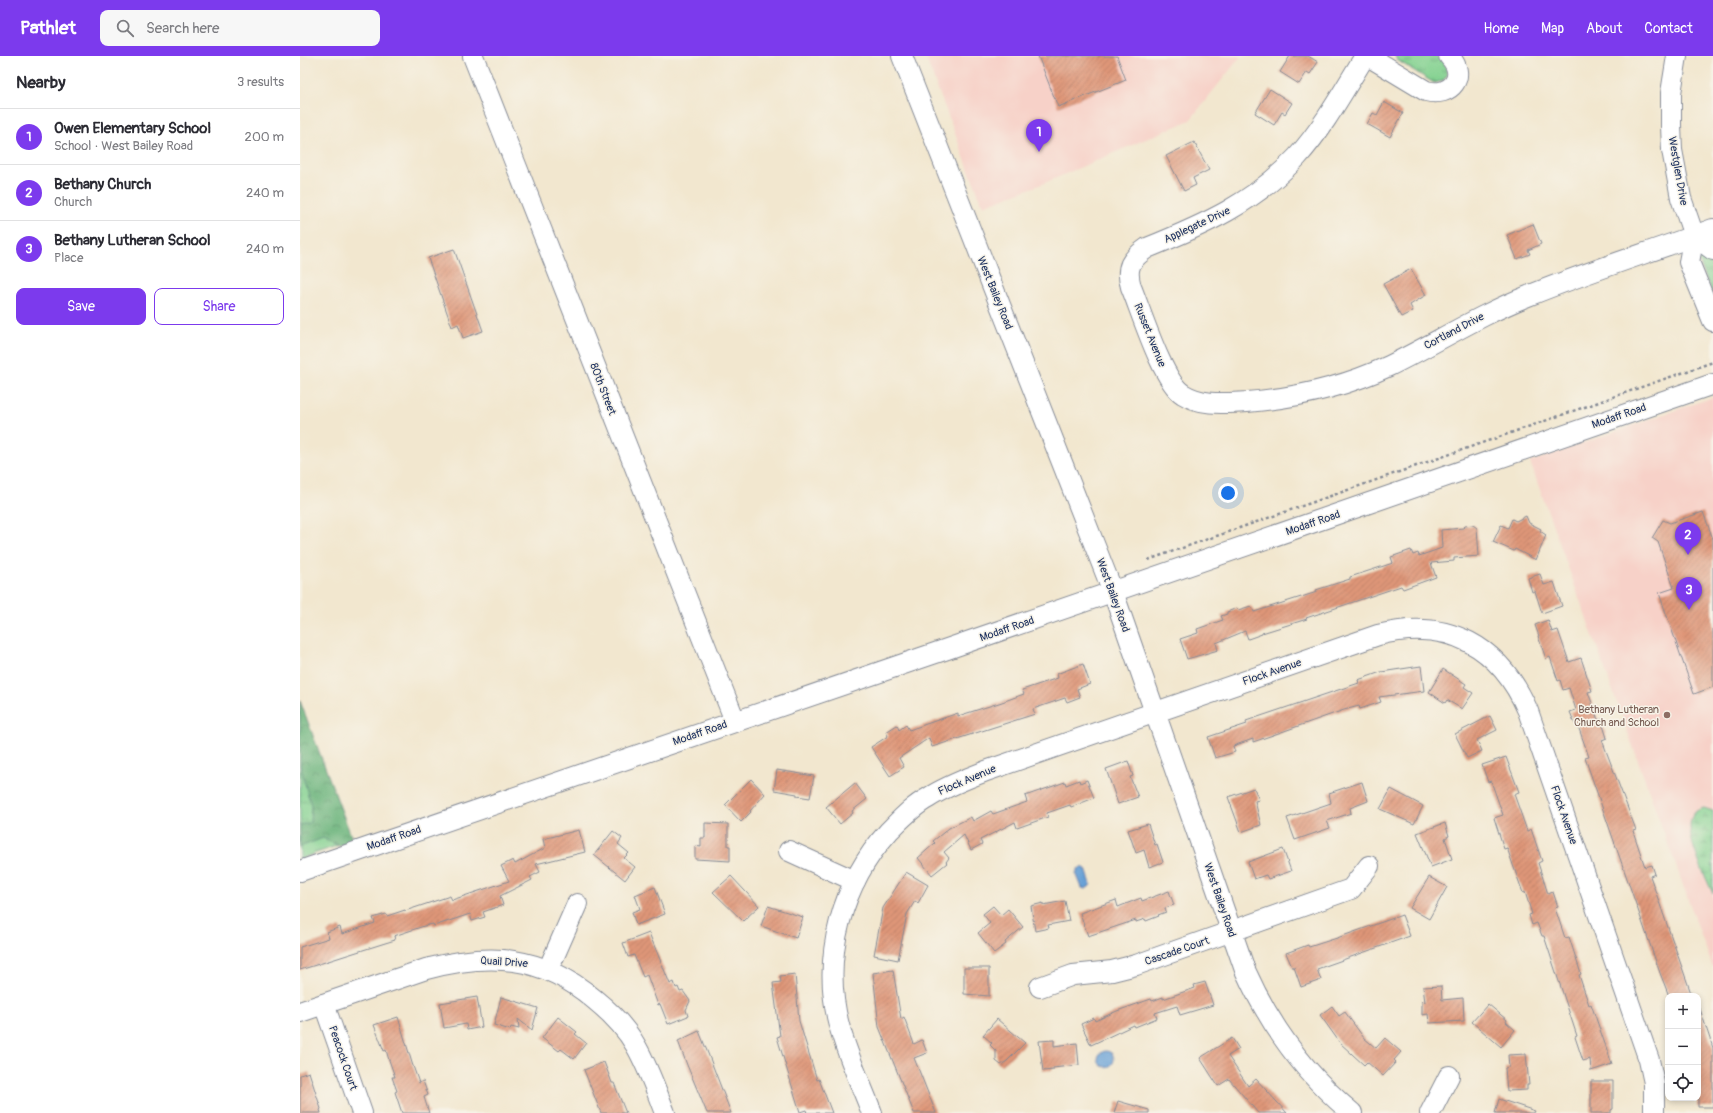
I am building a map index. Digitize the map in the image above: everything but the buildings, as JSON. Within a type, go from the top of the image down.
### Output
[{"type":"street","name":"80th Street","points":[[473,56],[735,721]]},
{"type":"street","name":"West Bailey Road","points":[[902,56],[1113,592],[1231,932],[1252,985],[1273,1024],[1310,1073],[1328,1092],[1352,1113]]},
{"type":"street","points":[[1367,56],[1426,91],[1435,94],[1443,92],[1455,83],[1457,68],[1449,56]]},
{"type":"street","name":"Applegate Drive","points":[[1131,262],[1136,256],[1147,248],[1222,215],[1247,200],[1285,168],[1297,157],[1319,128],[1367,56]]},
{"type":"street","name":"Westglen Drive","points":[[1677,56],[1671,93],[1672,150],[1682,202],[1694,236],[1690,262],[1713,321]]},
{"type":"street","name":"Cortland Drive","points":[[1190,398],[1217,404],[1256,401],[1319,391],[1353,381],[1388,366],[1485,315],[1527,296],[1713,229]]},
{"type":"street","points":[[1694,236],[1713,250]]},
{"type":"street","name":"Russet Avenue","points":[[1131,262],[1128,270],[1130,282],[1166,375],[1176,389],[1190,398]]},
{"type":"street","name":"Modaff Road","points":[[300,871],[1713,384]]},
{"type":"street","name":"Flock Avenue","points":[[872,1113],[839,1024],[834,993],[833,962],[836,934],[842,913],[855,881],[877,845],[903,817],[927,798],[953,784],[973,776],[1390,632],[1411,629],[1431,630],[1463,639],[1485,652],[1504,669],[1515,683],[1528,711],[1649,1060],[1654,1083],[1654,1113]]},
{"type":"street","points":[[789,851],[855,881]]},
{"type":"street","name":"Cascade Court","points":[[1040,987],[1073,975],[1112,971],[1130,967],[1350,889],[1369,866]]},
{"type":"street","points":[[548,970],[577,904]]},
{"type":"street","name":"Quail Drive","points":[[300,1012],[426,969],[463,961],[489,960],[528,963],[548,970],[580,987],[605,1008],[622,1026],[636,1045],[647,1067],[665,1113]]},
{"type":"street","name":"Peacock Court","points":[[324,1004],[362,1113]]},
{"type":"street","points":[[1430,1113],[1449,1076]]},
{"type":"path","points":[[1147,561],[1713,362]]},
{"type":"shaded area","points":[[925,56],[1241,56],[1190,120],[1042,184],[983,206]]},
{"type":"shaded area","name":"Bethany Lutheran Church and School","points":[[1713,397],[1713,968],[1530,462]]},
{"type":"green space","points":[[1395,56],[1436,56],[1444,61],[1448,74],[1443,81],[1434,83],[1397,60]]},
{"type":"green space","points":[[1699,253],[1710,254],[1713,260],[1713,296],[1698,258]]},
{"type":"green space","points":[[300,701],[339,845],[300,859]]},
{"type":"green space","points":[[300,701],[353,841],[339,846],[323,838],[300,847],[300,825],[310,823],[311,806],[300,765]]},
{"type":"green space","points":[[1704,808],[1713,811],[1713,894],[1698,860],[1690,833],[1690,821],[1695,813]]},
{"type":"water","points":[[1082,867],[1086,869],[1091,884],[1085,889],[1082,888],[1076,873],[1078,869]]},
{"type":"water","points":[[1106,1051],[1113,1056],[1114,1059],[1109,1066],[1106,1067],[1099,1062],[1098,1059],[1103,1052]]},
{"type":"place","name":"Owen Elementary School","points":[[1039,152]]},
{"type":"place","name":"Bethany Church","points":[[1688,555]]},
{"type":"place","name":"Bethany Lutheran School","points":[[1689,610]]},
{"type":"place","name":"Bethany Lutheran Church and School","points":[[1667,715]]}]
